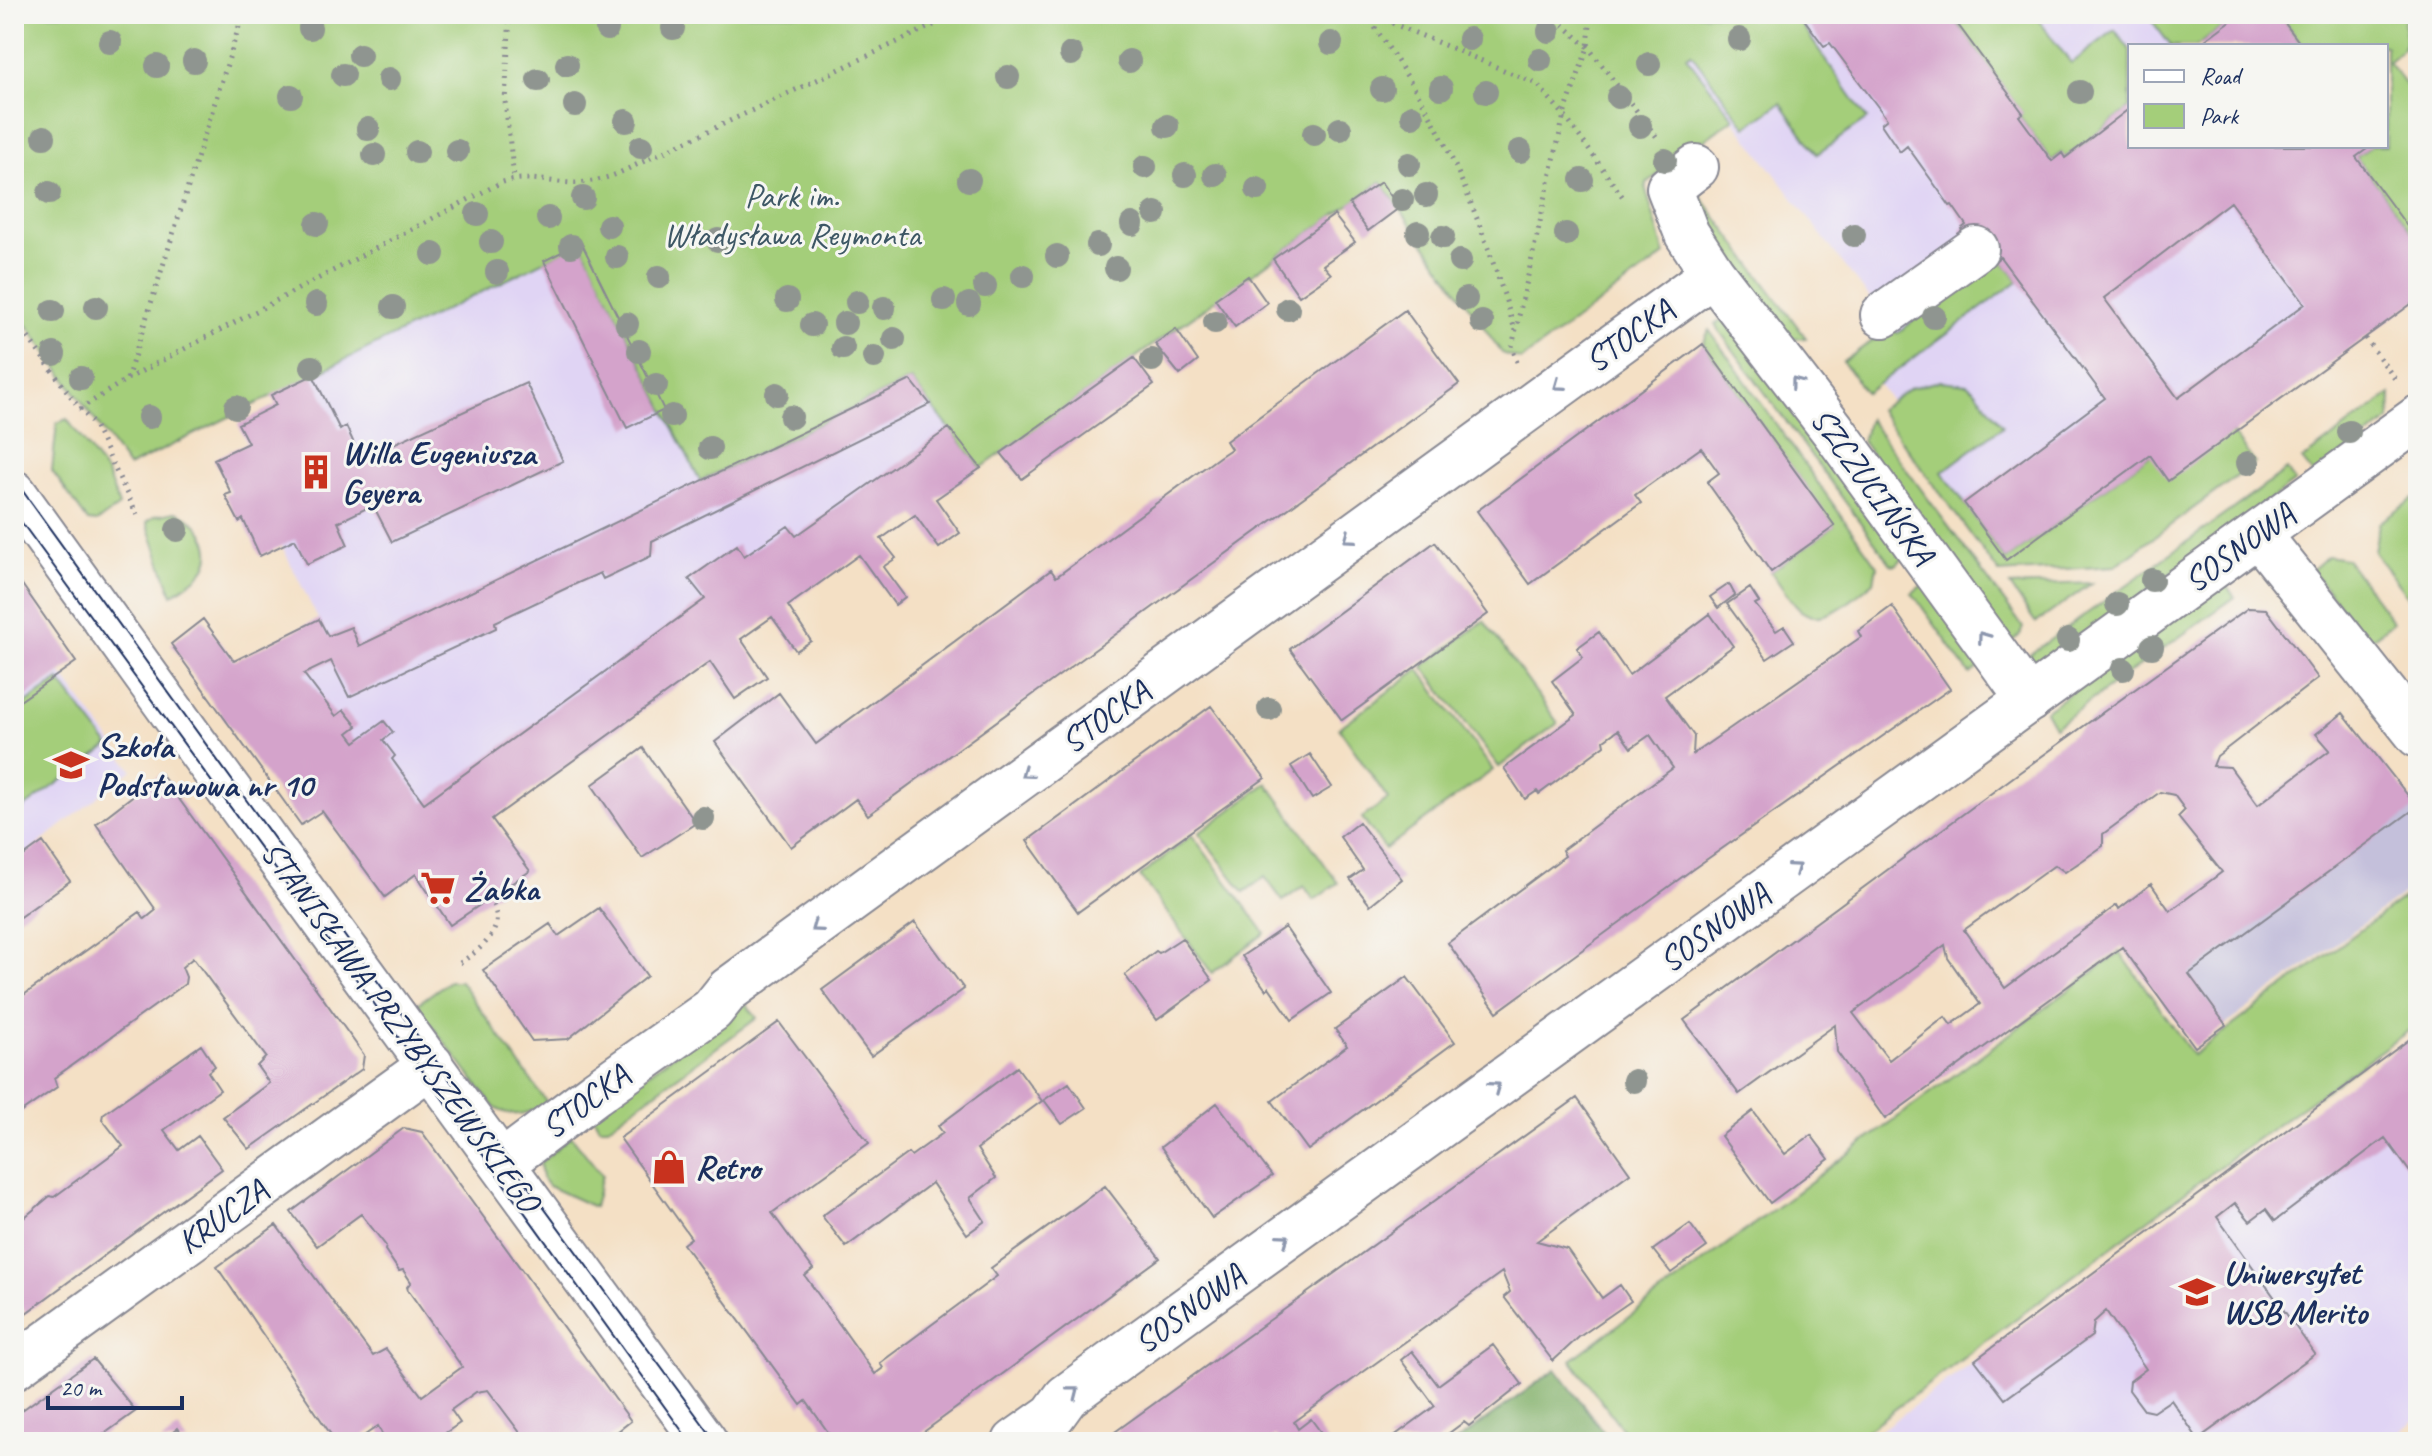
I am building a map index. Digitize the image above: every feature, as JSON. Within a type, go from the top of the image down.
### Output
[{"type":"street","name":"SZCZUCIŃSKA","points":[[1693,169],[1669,188],[1687,234],[1713,274],[1833,430],[2029,700]]},
{"type":"street","points":[[1883,315],[1976,249]]},
{"type":"street","name":"STOCKA","points":[[502,1163],[712,1010],[728,990],[1713,274]]},
{"type":"street","name":"SOSNOWA","points":[[1015,1442],[1053,1415],[1066,1397],[1111,1364],[2418,418]]},
{"type":"street","name":"STANISŁAWA PRZYBYSZEWSKIEGO","points":[[14,493],[276,857],[705,1442]]},
{"type":"street","points":[[2258,534],[2418,735]]},
{"type":"street","name":"KRUCZA","points":[[14,1367],[431,1065]]},
{"type":"path","points":[[127,379],[243,14]]},
{"type":"path","points":[[510,14],[505,118],[514,178]]},
{"type":"path","points":[[80,409],[127,379],[500,183],[514,178],[574,183],[598,181],[957,14]]},
{"type":"path","points":[[1368,14],[1537,84],[1564,115],[1628,204]]},
{"type":"path","points":[[1368,14],[1430,115],[1474,212],[1499,277],[1515,331]]},
{"type":"path","points":[[1551,14],[1588,47],[1657,139],[1693,169]]},
{"type":"path","points":[[1519,369],[1512,347],[1564,115],[1588,47],[1591,14]]},
{"type":"path","points":[[14,318],[94,425],[137,515]]},
{"type":"path","points":[[2365,338],[2395,379]]},
{"type":"path","points":[[460,963],[487,944],[495,930],[496,913],[489,898]]},
{"type":"shaded area","points":[[1745,14],[2351,14],[2374,44],[2128,44],[2128,148],[2388,148],[2388,143],[2418,100],[2418,299],[2006,560],[1861,360],[1896,333],[1685,56]]},
{"type":"shaded area","points":[[581,242],[700,480],[911,380],[981,468],[622,718],[385,897],[322,811],[301,825],[171,644],[203,619],[235,661],[318,619],[282,546],[260,556],[243,520],[239,522],[225,495],[230,493],[214,459],[247,443],[238,424],[276,405],[271,395]]},
{"type":"shaded area","name":"Szkoła Podstawowa nr 10","points":[[61,673],[132,770],[14,863],[14,705]]},
{"type":"shaded area","points":[[2378,757],[2418,808],[2418,883],[2195,1047],[2122,947]]},
{"type":"shaded area","name":"Uniwersytet WSB Merito","points":[[2391,1053],[2418,1089],[2418,1418],[2385,1442],[1865,1442]]},
{"type":"green space","name":"Park im. Władysława Reymonta","points":[[14,14],[1794,14],[1867,119],[1817,154],[1781,103],[1746,127],[1691,53],[1686,56],[1734,118],[1647,183],[1646,190],[1665,255],[1521,360],[1502,353],[1381,182],[981,468],[911,380],[700,481],[581,243],[128,467],[14,306]]},
{"type":"green space","points":[[1945,14],[2034,14],[2071,63],[2115,30],[2128,47],[2128,110],[2065,158],[2061,153],[2052,161],[2019,116],[2022,113],[1954,19],[1950,21]]},
{"type":"green space","points":[[2160,14],[2240,14],[2200,44],[2169,44],[2152,21]]},
{"type":"green space","points":[[2278,14],[2411,14],[2403,22],[2406,41],[2388,62],[2388,44],[2300,44]]},
{"type":"green space","points":[[2388,62],[2418,100],[2418,241],[2356,157],[2368,148],[2388,148]]},
{"type":"green space","points":[[1693,186],[1806,338],[1786,340],[1685,201]]},
{"type":"green space","points":[[2000,257],[2018,281],[1866,393],[1843,362],[1892,326],[1897,333]]},
{"type":"green space","points":[[1727,316],[1903,558],[1896,565],[1891,564],[1715,325]]},
{"type":"green space","points":[[1709,330],[1877,566],[1874,582],[1838,610],[1817,616],[1807,614],[1798,608],[1771,572],[1834,526],[1703,344]]},
{"type":"green space","points":[[1940,381],[1967,384],[2003,426],[1942,472],[2006,560],[2150,455],[2232,433],[2255,463],[2115,566],[1999,573],[1879,410],[1910,388]]},
{"type":"green space","points":[[2391,394],[2390,420],[2314,475],[2302,460]]},
{"type":"green space","points":[[67,419],[107,474],[119,506],[97,522],[88,521],[52,471],[57,423]]},
{"type":"green space","points":[[1869,419],[2023,627],[2020,635],[2009,643],[1862,441]]},
{"type":"green space","points":[[2287,470],[2295,482],[2041,668],[2022,660]]},
{"type":"green space","points":[[2413,499],[2418,505],[2418,611],[2374,552],[2379,523]]},
{"type":"green space","points":[[175,512],[197,525],[207,541],[209,558],[199,575],[172,595],[147,522],[155,516]]},
{"type":"green space","points":[[2327,556],[2346,559],[2393,622],[2368,641],[2311,570]]},
{"type":"green space","points":[[2223,582],[2235,597],[2054,727],[2045,711]]},
{"type":"green space","points":[[2092,583],[2036,623],[2010,586]]},
{"type":"green space","points":[[1924,584],[1982,665],[1970,674],[1912,593]]},
{"type":"green space","points":[[1484,621],[1558,723],[1499,767],[1423,666]]},
{"type":"green space","points":[[1419,669],[1493,770],[1385,849],[1362,818],[1388,799],[1339,728]]},
{"type":"green space","points":[[59,680],[109,746],[14,815],[14,712]]},
{"type":"green space","points":[[1267,783],[1338,883],[1314,900],[1304,886],[1283,901],[1265,877],[1244,892],[1199,833]]},
{"type":"green space","points":[[1192,835],[1265,933],[1212,973],[1140,876]]},
{"type":"green space","points":[[2418,887],[2418,1024],[2239,1152],[1851,1442],[1632,1442],[1571,1360],[2120,952],[2193,1055]]},
{"type":"green space","points":[[449,981],[460,981],[548,1104],[514,1114],[494,1107],[416,1005]]},
{"type":"green space","points":[[745,1003],[757,1018],[608,1127],[599,1127],[592,1114]]},
{"type":"green space","points":[[571,1136],[602,1175],[594,1207],[548,1186],[542,1178],[540,1163]]},
{"type":"green space","points":[[1556,1369],[1611,1442],[1456,1442]]},
{"type":"building","points":[[1800,14],[1945,14],[1950,21],[1953,18],[2023,113],[2019,116],[2052,161],[2062,153],[2065,158],[2128,110],[2128,148],[2368,148],[2356,157],[2418,241],[2418,299],[2168,481],[2150,455],[2006,560],[1964,503],[2105,398],[2000,257],[1988,267],[1961,229],[1966,225],[1952,205],[1907,146],[1900,152],[1881,124],[1887,119],[1830,43],[1824,46]],"holes":[[[2230,202],[2305,304],[2178,398],[2104,298]]]},
{"type":"building","points":[[2240,14],[2278,14],[2300,44],[2200,44]]},
{"type":"building","points":[[1381,182],[1399,208],[1368,231],[1349,204]]},
{"type":"building","points":[[1334,215],[1355,242],[1323,265],[1331,274],[1299,296],[1273,259]]},
{"type":"building","points":[[581,242],[664,410],[627,428],[544,261]]},
{"type":"building","points":[[1248,276],[1267,303],[1235,327],[1215,299]]},
{"type":"building","points":[[1405,310],[1459,384],[868,815],[856,799],[791,847],[715,742],[779,693],[816,744],[1051,570],[1056,577],[1231,449],[1226,441]]},
{"type":"building","points":[[1176,329],[1198,361],[1180,375],[1155,344]]},
{"type":"building","points":[[1703,344],[1835,526],[1771,572],[1707,482],[1719,473],[1701,448],[1635,495],[1641,503],[1530,584],[1477,511]]},
{"type":"building","points":[[1134,358],[1154,385],[1022,479],[1001,453]]},
{"type":"building","points":[[313,375],[340,430],[346,426],[361,459],[526,383],[563,461],[392,542],[373,505],[338,522],[348,545],[307,564],[295,539],[260,556],[243,519],[239,522],[225,495],[231,493],[214,459],[248,443],[238,424],[276,405],[271,395]]},
{"type":"building","points":[[911,380],[930,404],[652,541],[651,556],[603,579],[600,573],[571,586],[495,622],[496,628],[349,697],[331,661],[304,674],[336,716],[344,710],[357,726],[348,733],[355,742],[384,721],[393,732],[383,740],[395,756],[392,759],[424,803],[705,599],[689,579],[737,545],[744,556],[788,526],[796,536],[949,428],[981,468],[936,499],[960,533],[939,548],[915,515],[881,539],[896,558],[883,567],[905,597],[895,605],[859,555],[788,606],[811,641],[796,651],[772,617],[741,639],[767,677],[735,699],[710,662],[492,819],[530,871],[450,925],[416,874],[385,897],[322,811],[301,825],[171,644],[203,619],[234,661],[319,619],[328,636],[351,627],[359,646]]},
{"type":"building","points":[[1435,542],[1488,614],[1342,720],[1290,649]]},
{"type":"building","points":[[14,573],[76,662],[14,705]]},
{"type":"building","points":[[1729,584],[1735,595],[1718,608],[1710,597]]},
{"type":"building","points":[[1750,588],[1759,602],[1755,604],[1776,631],[1784,626],[1794,641],[1767,659],[1727,604]]},
{"type":"building","points":[[1892,606],[1950,689],[1693,869],[1497,1012],[1448,943],[1565,856],[1562,850],[1673,768],[1650,735],[1631,748],[1618,730],[1604,740],[1605,745],[1539,794],[1537,791],[1525,799],[1504,768],[1576,715],[1552,681],[1583,657],[1577,648],[1599,632],[1629,675],[1710,614],[1733,646],[1665,696],[1694,736],[1693,754],[1861,637],[1858,631]]},
{"type":"building","points":[[2248,608],[2266,609],[2318,678],[2217,756],[2213,766],[2230,767],[2258,805],[2330,750],[2316,734],[2343,713],[2417,807],[2189,974],[2226,1025],[2195,1047],[2122,947],[1885,1119],[1837,1052],[1835,1025],[1739,1094],[1684,1020]],"holes":[[[2160,792],[2174,795],[2185,810],[2178,817],[2222,872],[2170,911],[2151,884],[2119,909],[2117,905],[2005,988],[1964,930],[2055,865],[2065,872],[2103,846],[2103,834]],[[1945,945],[1948,958],[1980,1004],[1951,1025],[1945,1017],[1889,1060],[1853,1013]]]},
{"type":"building","points":[[1211,706],[1265,778],[1078,912],[1027,841]]},
{"type":"building","points":[[643,748],[696,823],[642,858],[592,785]]},
{"type":"building","points":[[1310,754],[1332,787],[1312,799],[1291,766]]},
{"type":"building","points":[[161,774],[364,1055],[362,1069],[249,1149],[223,1117],[269,1083],[257,1066],[266,1057],[193,958],[182,967],[185,984],[54,1078],[57,1087],[14,1117],[14,1002],[140,912],[145,919],[156,910],[96,824]]},
{"type":"building","points":[[1359,822],[1402,879],[1370,905],[1350,879],[1363,870],[1340,837]]},
{"type":"building","points":[[43,842],[70,881],[14,921],[14,863]]},
{"type":"building","points":[[599,908],[647,976],[568,1039],[532,1041],[483,970],[550,924],[558,936]]},
{"type":"building","points":[[915,922],[964,989],[871,1056],[822,990]]},
{"type":"building","points":[[1285,927],[1331,993],[1292,1020],[1242,956]]},
{"type":"building","points":[[1182,938],[1212,980],[1157,1020],[1125,975],[1156,951],[1159,953]]},
{"type":"building","points":[[1407,977],[1455,1042],[1308,1150],[1272,1101],[1347,1046],[1335,1029]]},
{"type":"building","points":[[779,1022],[869,1143],[772,1213],[813,1269],[805,1276],[875,1374],[883,1368],[880,1363],[997,1276],[991,1268],[1105,1186],[1160,1258],[910,1442],[835,1442],[806,1401],[801,1405],[683,1244],[691,1238],[620,1138]]},
{"type":"building","points":[[2418,1033],[2418,1183],[2385,1138],[2275,1221],[2266,1209],[2250,1221],[2235,1203],[2217,1217],[2315,1354],[2198,1439],[2171,1400],[2153,1412],[2144,1410],[2129,1390],[2130,1381],[2146,1369],[2106,1311],[2094,1322],[2092,1336],[2005,1399],[1975,1360]]},
{"type":"building","points":[[201,1045],[215,1066],[208,1072],[220,1090],[164,1130],[179,1150],[198,1136],[222,1169],[26,1313],[14,1297],[14,1226],[50,1196],[54,1197],[123,1146],[102,1119],[103,1114]]},
{"type":"building","points":[[1017,1067],[1042,1101],[977,1149],[996,1178],[970,1198],[985,1221],[967,1234],[932,1183],[846,1247],[822,1216],[908,1153],[911,1156],[943,1133],[938,1126]]},
{"type":"building","points":[[1069,1083],[1086,1108],[1062,1124],[1044,1100]]},
{"type":"building","points":[[1577,1098],[1630,1173],[1537,1241],[1567,1249],[1602,1298],[1620,1285],[1631,1301],[1579,1337],[1553,1361],[1504,1297],[1510,1292],[1502,1272],[1294,1422],[1298,1429],[1311,1419],[1328,1442],[1279,1442],[1275,1436],[1267,1442],[1101,1442]]},
{"type":"building","points":[[1217,1103],[1272,1176],[1212,1218],[1161,1147]]},
{"type":"building","points":[[1753,1111],[1785,1154],[1811,1135],[1829,1159],[1770,1203],[1721,1136]]},
{"type":"building","points":[[404,1128],[422,1132],[631,1421],[604,1442],[527,1442],[488,1390],[476,1392],[451,1410],[460,1423],[432,1442],[386,1442],[378,1426],[355,1442],[336,1442],[217,1267],[276,1225],[373,1356],[386,1349],[422,1396],[462,1367],[408,1290],[411,1282],[403,1270],[399,1271],[385,1250],[386,1246],[361,1214],[317,1246],[291,1212]]},
{"type":"building","points":[[1690,1224],[1707,1247],[1671,1273],[1653,1250]]},
{"type":"building","points":[[1493,1345],[1522,1384],[1469,1426],[1464,1422],[1437,1442],[1386,1442],[1435,1406],[1401,1360],[1412,1351],[1438,1385]]},
{"type":"building","points":[[93,1359],[136,1411],[93,1442],[22,1442],[14,1433],[14,1416]]},
{"type":"building","points":[[178,1428],[188,1442],[161,1442]]},
{"type":"tram line","points":[[14,479],[716,1442]]},
{"type":"tram line","points":[[14,512],[690,1442]]},
{"type":"place","name":"Willa Eugeniusza Geyera","points":[[316,472]]},
{"type":"place","name":"Szkoła Podstawowa nr 10","points":[[71,765]]},
{"type":"place","name":"Żabka","points":[[438,888]]},
{"type":"place","name":"Retro","points":[[669,1167]]},
{"type":"place","name":"Uniwersytet WSB Merito","points":[[2197,1292]]}]
